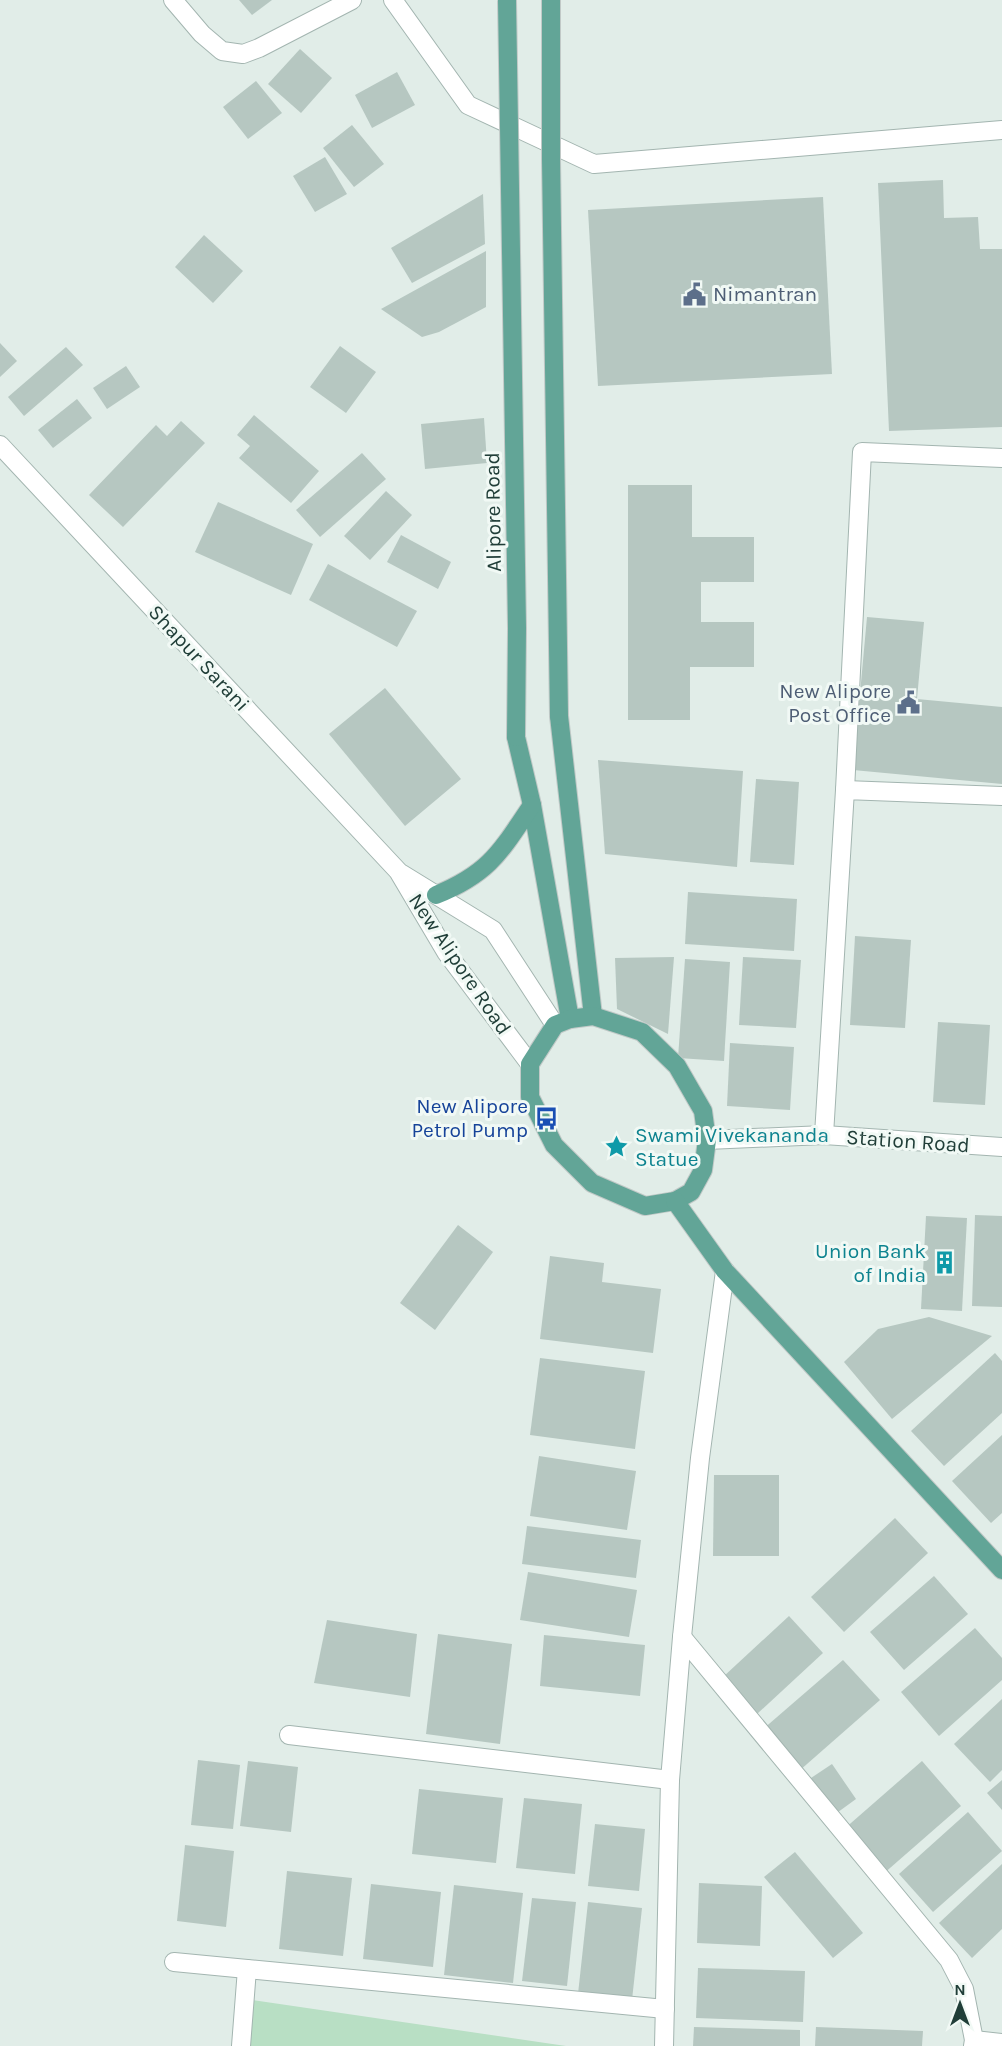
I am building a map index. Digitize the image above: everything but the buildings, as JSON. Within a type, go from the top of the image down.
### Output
[{"type":"main road","name":"Alipore Road","points":[[507,0],[517,628],[516,737],[532,805],[562,1022]]},
{"type":"main road","points":[[551,0],[559,716],[593,1016]]},
{"type":"main road","points":[[436,895],[469,880],[495,858],[532,805]]},
{"type":"main road","points":[[593,1016],[642,1032],[677,1066],[703,1111],[707,1140],[703,1170],[691,1192],[675,1201],[645,1206],[592,1184],[554,1145],[530,1097],[530,1064],[562,1022],[593,1016]]},
{"type":"main road","points":[[675,1201],[725,1271],[1002,1570]]},
{"type":"street","points":[[173,0],[202,34],[222,51],[243,54],[352,0]]},
{"type":"street","points":[[393,0],[468,105],[594,164],[1002,130]]},
{"type":"street","name":"Shapur Sarani","points":[[0,445],[398,871]]},
{"type":"street","points":[[824,1135],[845,790],[862,452],[1002,458]]},
{"type":"street","points":[[845,790],[1002,796]]},
{"type":"street","name":"New Alipore Road","points":[[398,871],[493,930],[562,1022]]},
{"type":"street","name":"New Alipore Road","points":[[398,871],[446,952],[530,1064]]},
{"type":"street","name":"Station Road","points":[[707,1140],[824,1135],[1002,1147]]},
{"type":"street","points":[[664,2046],[670,1780],[705,1412],[725,1271]]},
{"type":"street","points":[[682,1637],[949,1960],[964,1989],[974,2043],[1002,2043]]},
{"type":"street","points":[[288,1735],[670,1780]]},
{"type":"street","points":[[174,1962],[665,2009]]},
{"type":"street","points":[[241,2046],[247,1969]]},
{"type":"green space","points":[[253,2000],[566,2046],[245,2046]]},
{"type":"place","name":"Nimantran","points":[[695,294]]},
{"type":"place","name":"New Alipore Post Office","points":[[909,703]]},
{"type":"place","name":"New Alipore Petrol Pump","points":[[546,1118]]},
{"type":"place","name":"Swami Vivekananda Statue","points":[[617,1147]]},
{"type":"place","name":"Union Bank of India","points":[[944,1263]]}]
